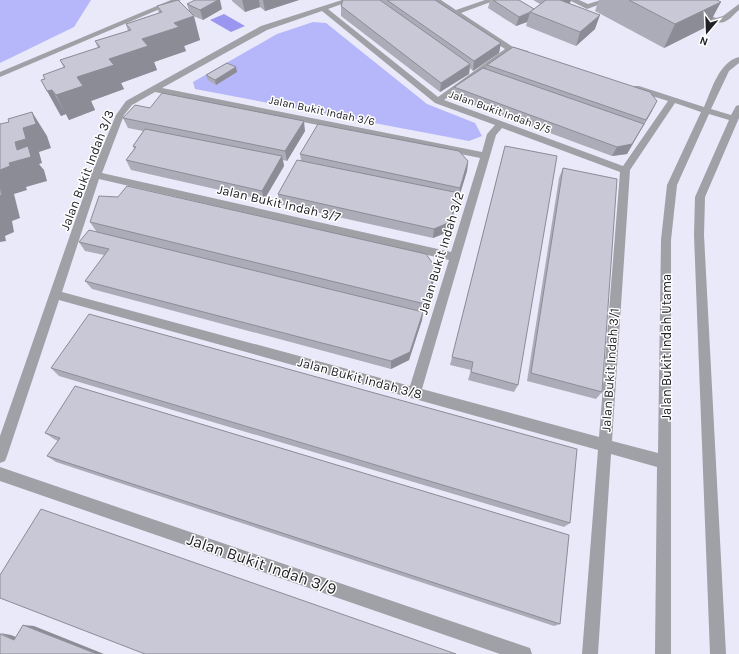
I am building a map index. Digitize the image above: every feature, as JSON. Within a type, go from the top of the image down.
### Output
[{"type":"street","points":[[0,75],[177,0]]},
{"type":"street","name":"Jalan Bukit Indah 3/3","points":[[0,456],[96,175],[120,115],[129,103],[264,28],[349,0]]},
{"type":"street","points":[[436,0],[510,48],[532,56]]},
{"type":"street","points":[[455,13],[492,0]]},
{"type":"street","points":[[573,0],[587,7],[608,0]]},
{"type":"street","points":[[675,0],[710,19],[720,20],[724,19],[739,6]]},
{"type":"street","name":"Jalan Bukit Indah 3/5","points":[[323,9],[438,101],[625,170]]},
{"type":"street","points":[[438,101],[510,48]]},
{"type":"street","name":"Jalan Bukit Indah Utama","points":[[663,654],[666,240],[672,185],[725,70],[739,59]]},
{"type":"street","points":[[629,86],[707,111],[737,114],[700,197],[698,235],[718,654]]},
{"type":"street","name":"Jalan Bukit Indah 3/6","points":[[154,89],[485,156]]},
{"type":"street","points":[[625,170],[673,100]]},
{"type":"street","name":"Jalan Bukit Indah 3/2","points":[[414,393],[492,134],[501,124]]},
{"type":"street","name":"Jalan Bukit Indah 3/1","points":[[590,654],[625,170]]},
{"type":"street","name":"Jalan Bukit Indah 3/7","points":[[96,175],[455,257]]},
{"type":"street","name":"Jalan Bukit Indah 3/8","points":[[56,295],[665,462]]},
{"type":"street","name":"Jalan Bukit Indah 3/9","points":[[0,474],[524,654]]},
{"type":"shaded area","points":[[0,0],[91,0],[74,27],[0,63]]},
{"type":"shaded area","points":[[224,14],[245,26],[231,32],[210,20]]},
{"type":"shaded area","points":[[313,22],[326,23],[427,104],[475,123],[482,136],[469,141],[195,89],[193,82],[277,34]]},
{"type":"building","points":[[178,0],[194,16],[174,23],[179,27],[142,39],[148,46],[109,59],[114,65],[77,77],[83,86],[56,95],[52,90],[47,91],[41,80],[45,79],[43,75],[65,67],[60,60],[100,47],[95,41],[131,30],[126,24],[162,12],[157,6]]},
{"type":"building","points":[[195,0],[218,0],[200,10],[187,4]]},
{"type":"building","points":[[343,0],[380,0],[470,64],[441,83],[341,6]]},
{"type":"building","points":[[387,0],[435,0],[501,43],[474,61]]},
{"type":"building","points":[[493,0],[519,0],[534,9],[519,17]]},
{"type":"building","points":[[546,0],[560,0],[600,15],[580,32],[530,12]]},
{"type":"building","points":[[629,0],[717,0],[721,2],[675,24]]},
{"type":"building","points":[[513,47],[650,92],[657,101],[646,120],[487,65]]},
{"type":"building","points":[[227,63],[236,67],[215,80],[206,75]]},
{"type":"building","points":[[483,68],[644,124],[632,144],[617,147],[454,87]]},
{"type":"building","points":[[162,93],[304,121],[285,151],[123,118],[135,105],[150,108]]},
{"type":"building","points":[[32,112],[36,124],[23,128],[26,139],[15,142],[17,150],[28,146],[31,157],[9,163],[10,166],[0,170],[0,124],[9,122],[8,119]]},
{"type":"building","points":[[318,124],[459,151],[468,161],[460,188],[300,154]]},
{"type":"building","points":[[145,129],[282,156],[262,191],[126,160],[136,147],[133,146]]},
{"type":"building","points":[[505,146],[557,156],[518,385],[471,372],[473,362],[452,357]]},
{"type":"building","points":[[297,160],[459,193],[450,222],[434,229],[278,194]]},
{"type":"building","points":[[563,168],[617,179],[602,392],[531,373]]},
{"type":"building","points":[[127,186],[426,254],[436,268],[425,304],[90,222],[99,196],[118,197]]},
{"type":"building","points":[[89,230],[423,312],[410,352],[391,361],[85,281],[109,249],[79,242]]},
{"type":"building","points":[[89,314],[577,449],[570,523],[51,368]]},
{"type":"building","points":[[75,386],[569,535],[560,624],[47,456],[60,438],[45,433]]},
{"type":"building","points":[[41,509],[456,654],[145,654],[0,598],[0,575]]},
{"type":"building","points":[[23,625],[97,654],[0,654],[0,634],[14,640]]}]
